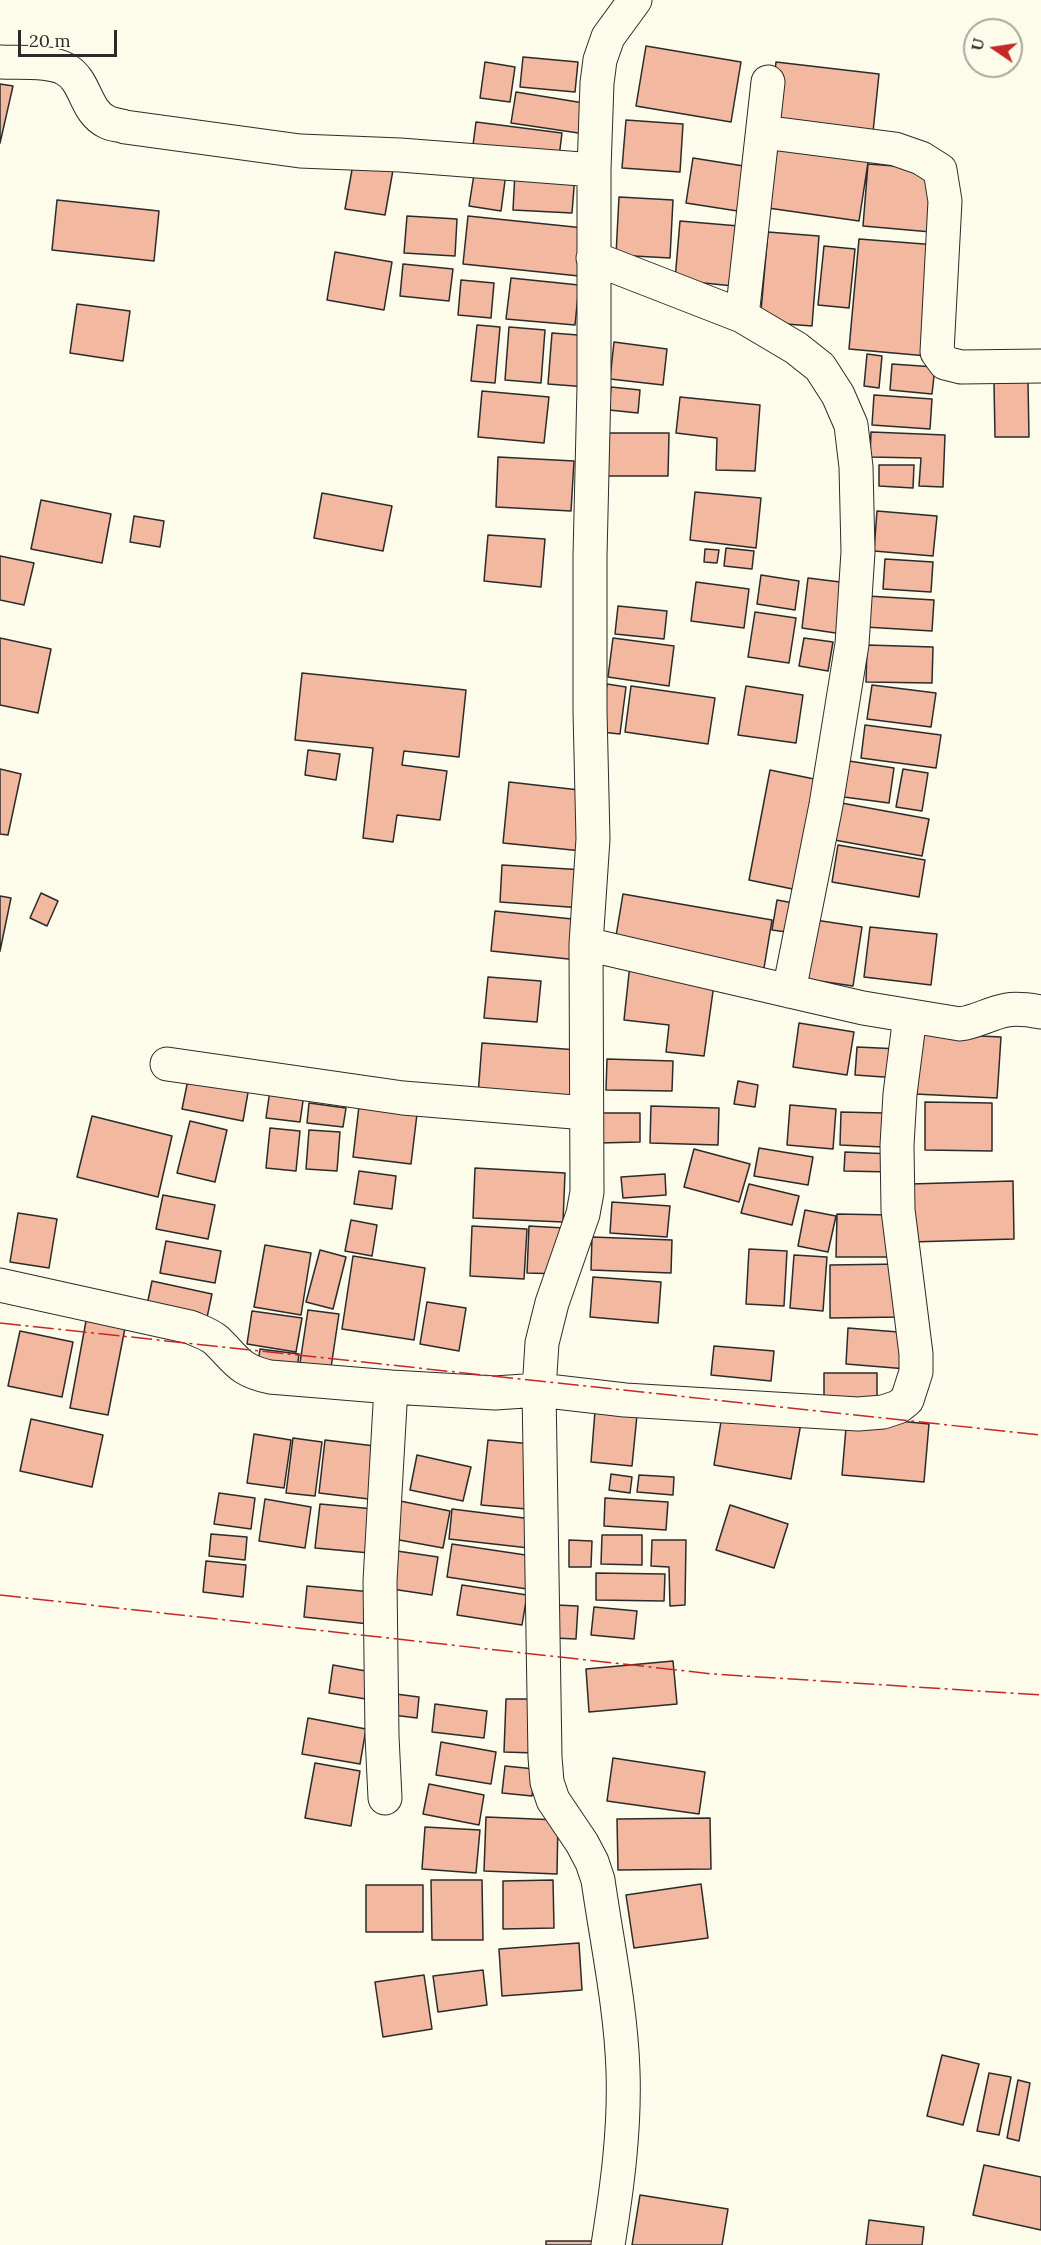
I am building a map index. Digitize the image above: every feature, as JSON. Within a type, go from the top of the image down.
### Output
[{"type":"street","points":[[608,2245],[618,2176],[623,2071],[619,2024],[598,1880],[592,1862],[582,1844],[553,1800],[547,1782],[539,1390],[542,1343],[546,1324],[583,1214],[587,1192],[586,944],[593,839],[590,556],[597,83],[600,60],[608,37],[635,0]]},
{"type":"street","points":[[0,62],[50,64],[63,68],[75,76],[90,106],[98,116],[108,122],[125,126],[300,151],[400,155],[594,170]]},
{"type":"street","points":[[742,316],[768,82]]},
{"type":"street","points":[[763,132],[895,149],[921,158],[940,170],[945,201],[937,352],[945,363],[961,367],[1041,366]]},
{"type":"street","points":[[593,258],[742,316],[796,348],[820,367],[838,395],[850,424],[856,467],[858,552],[852,644],[826,805],[789,991]]},
{"type":"street","points":[[586,944],[789,991],[960,1024],[972,1023],[1005,1010],[1041,1012]]},
{"type":"street","points":[[0,1285],[190,1327],[216,1340],[242,1367],[255,1374],[391,1388],[495,1393],[539,1390],[625,1400],[858,1414],[883,1412],[898,1407],[907,1400],[916,1372],[916,1354],[898,1210],[897,1145],[900,1094],[910,1016]]},
{"type":"street","points":[[167,1064],[403,1098],[586,1113]]},
{"type":"street","points":[[385,1798],[380,1581],[391,1388]]},
{"type":"building","points":[[646,46],[741,62],[731,122],[636,106]]},
{"type":"building","points":[[523,57],[578,62],[575,92],[520,87]]},
{"type":"building","points":[[485,62],[515,67],[510,102],[480,98]]},
{"type":"building","points":[[776,62],[879,74],[873,132],[769,120]]},
{"type":"building","points":[[0,84],[13,86],[0,143]]},
{"type":"building","points":[[516,92],[590,104],[585,134],[511,123]]},
{"type":"building","points":[[626,120],[683,124],[680,172],[622,168]]},
{"type":"building","points":[[476,122],[562,133],[558,165],[472,153]]},
{"type":"building","points":[[778,143],[869,156],[859,221],[768,208]]},
{"type":"building","points":[[693,158],[750,167],[744,212],[686,203]]},
{"type":"building","points":[[353,164],[393,170],[385,215],[345,209]]},
{"type":"building","points":[[868,164],[936,169],[931,232],[863,226]]},
{"type":"building","points":[[475,168],[506,173],[501,211],[469,206]]},
{"type":"building","points":[[515,172],[575,175],[572,213],[513,210]]},
{"type":"building","points":[[619,197],[673,200],[670,258],[616,255]]},
{"type":"building","points":[[57,200],[159,211],[154,261],[52,250]]},
{"type":"building","points":[[407,216],[457,219],[455,256],[404,253]]},
{"type":"building","points":[[468,216],[584,228],[579,276],[463,264]]},
{"type":"building","points":[[680,221],[739,226],[733,286],[675,280]]},
{"type":"building","points":[[768,232],[819,236],[812,326],[760,322]]},
{"type":"building","points":[[859,239],[937,245],[927,356],[849,349]]},
{"type":"building","points":[[824,246],[855,249],[849,308],[818,305]]},
{"type":"building","points":[[335,252],[392,262],[384,310],[327,300]]},
{"type":"building","points":[[403,264],[453,269],[449,301],[400,296]]},
{"type":"building","points":[[511,278],[579,285],[575,325],[506,319]]},
{"type":"building","points":[[461,280],[494,283],[491,318],[458,315]]},
{"type":"building","points":[[77,304],[130,311],[123,361],[70,353]]},
{"type":"building","points":[[477,325],[500,327],[495,383],[471,381]]},
{"type":"building","points":[[509,327],[545,330],[541,383],[505,380]]},
{"type":"building","points":[[552,333],[591,336],[587,387],[548,384]]},
{"type":"building","points":[[614,342],[667,349],[663,385],[610,379]]},
{"type":"building","points":[[867,354],[882,356],[879,388],[864,386]]},
{"type":"building","points":[[892,364],[935,367],[932,394],[890,390]]},
{"type":"building","points":[[1028,382],[1029,437],[995,437],[994,383]]},
{"type":"building","points":[[611,387],[640,390],[638,413],[609,410]]},
{"type":"building","points":[[482,391],[549,397],[544,443],[478,437]]},
{"type":"building","points":[[874,395],[932,399],[930,429],[872,425]]},
{"type":"building","points":[[680,397],[760,405],[755,471],[716,470],[717,438],[676,433]]},
{"type":"building","points":[[871,432],[945,435],[943,487],[919,486],[921,458],[870,457]]},
{"type":"building","points":[[602,433],[669,433],[668,476],[601,476]]},
{"type":"building","points":[[498,457],[574,461],[571,511],[496,507]]},
{"type":"building","points":[[879,465],[914,465],[913,488],[879,486]]},
{"type":"building","points":[[695,492],[761,498],[756,548],[690,540]]},
{"type":"building","points":[[322,493],[392,506],[383,551],[314,538]]},
{"type":"building","points":[[41,500],[111,514],[102,563],[31,549]]},
{"type":"building","points":[[877,511],[937,516],[933,556],[874,551]]},
{"type":"building","points":[[134,516],[164,521],[160,547],[130,542]]},
{"type":"building","points":[[488,535],[545,539],[541,587],[484,581]]},
{"type":"building","points":[[726,548],[754,551],[752,569],[724,566]]},
{"type":"building","points":[[705,549],[719,550],[717,563],[704,562]]},
{"type":"building","points":[[0,556],[34,563],[24,605],[0,600]]},
{"type":"building","points":[[885,559],[933,562],[931,592],[883,589]]},
{"type":"building","points":[[761,575],[799,581],[795,610],[757,604]]},
{"type":"building","points":[[808,578],[856,584],[849,635],[802,628]]},
{"type":"building","points":[[696,582],[749,589],[744,628],[691,621]]},
{"type":"building","points":[[867,596],[934,600],[932,631],[865,627]]},
{"type":"building","points":[[618,606],[667,611],[664,639],[615,634]]},
{"type":"building","points":[[755,612],[796,618],[789,663],[748,657]]},
{"type":"building","points":[[0,638],[51,649],[38,713],[0,705]]},
{"type":"building","points":[[613,638],[674,646],[669,686],[608,677]]},
{"type":"building","points":[[804,638],[833,642],[828,671],[799,666]]},
{"type":"building","points":[[867,645],[933,647],[932,683],[866,682]]},
{"type":"building","points":[[302,673],[466,690],[459,757],[404,751],[402,765],[447,771],[440,820],[397,815],[393,842],[363,838],[373,748],[295,740]]},
{"type":"building","points":[[607,684],[626,687],[620,734],[601,732]]},
{"type":"building","points":[[872,685],[936,693],[931,727],[867,719]]},
{"type":"building","points":[[631,686],[715,698],[708,744],[625,732]]},
{"type":"building","points":[[746,686],[803,695],[796,743],[738,735]]},
{"type":"building","points":[[865,725],[941,735],[936,768],[861,758]]},
{"type":"building","points":[[308,750],[340,754],[336,780],[305,775]]},
{"type":"building","points":[[849,761],[894,768],[889,803],[844,797]]},
{"type":"building","points":[[0,769],[21,774],[8,835],[0,834]]},
{"type":"building","points":[[903,769],[928,773],[922,811],[896,807]]},
{"type":"building","points":[[770,770],[829,782],[807,892],[749,880]]},
{"type":"building","points":[[509,782],[588,791],[582,851],[503,843]]},
{"type":"building","points":[[836,802],[929,819],[922,856],[829,839]]},
{"type":"building","points":[[838,845],[925,860],[919,897],[832,882]]},
{"type":"building","points":[[502,865],[585,870],[582,908],[500,902]]},
{"type":"building","points":[[41,893],[58,901],[47,926],[30,918]]},
{"type":"building","points":[[623,894],[772,920],[763,974],[614,948]]},
{"type":"building","points":[[0,896],[11,898],[0,951]]},
{"type":"building","points":[[777,900],[799,904],[794,933],[772,930]]},
{"type":"building","points":[[495,911],[582,920],[578,960],[491,951]]},
{"type":"building","points":[[815,920],[862,927],[853,986],[806,979]]},
{"type":"building","points":[[870,927],[937,934],[931,985],[864,977]]},
{"type":"building","points":[[630,964],[715,977],[704,1056],[666,1052],[669,1025],[624,1020]]},
{"type":"building","points":[[488,977],[541,981],[537,1022],[484,1018]]},
{"type":"building","points":[[799,1023],[854,1032],[847,1075],[793,1067]]},
{"type":"building","points":[[918,1033],[1001,1037],[997,1098],[915,1094]]},
{"type":"building","points":[[482,1043],[578,1050],[574,1102],[478,1095]]},
{"type":"building","points":[[857,1047],[900,1049],[898,1078],[855,1075]]},
{"type":"building","points":[[607,1059],[673,1061],[672,1091],[606,1090]]},
{"type":"building","points":[[189,1075],[249,1087],[243,1121],[182,1109]]},
{"type":"building","points":[[738,1081],[758,1085],[755,1107],[734,1104]]},
{"type":"building","points":[[270,1090],[304,1094],[300,1122],[266,1118]]},
{"type":"building","points":[[925,1102],[992,1103],[992,1151],[925,1150]]},
{"type":"building","points":[[309,1103],[346,1108],[343,1127],[307,1123]]},
{"type":"building","points":[[790,1105],[836,1109],[833,1149],[787,1145]]},
{"type":"building","points":[[359,1106],[417,1114],[411,1164],[353,1157]]},
{"type":"building","points":[[651,1106],[719,1108],[718,1145],[650,1143]]},
{"type":"building","points":[[841,1112],[885,1113],[883,1147],[840,1145]]},
{"type":"building","points":[[599,1113],[640,1113],[640,1142],[599,1143]]},
{"type":"building","points":[[92,1116],[172,1136],[158,1197],[77,1177]]},
{"type":"building","points":[[190,1121],[227,1130],[215,1182],[177,1173]]},
{"type":"building","points":[[270,1128],[300,1131],[296,1171],[266,1168]]},
{"type":"building","points":[[309,1130],[340,1132],[337,1171],[306,1169]]},
{"type":"building","points":[[759,1148],[813,1157],[808,1185],[754,1176]]},
{"type":"building","points":[[694,1149],[750,1164],[739,1202],[684,1187]]},
{"type":"building","points":[[845,1152],[893,1154],[892,1172],[844,1171]]},
{"type":"building","points":[[475,1168],[565,1173],[563,1222],[473,1218]]},
{"type":"building","points":[[359,1171],[396,1176],[392,1209],[354,1204]]},
{"type":"building","points":[[665,1174],[666,1195],[623,1198],[621,1177]]},
{"type":"building","points":[[1013,1181],[1014,1239],[911,1242],[910,1184]]},
{"type":"building","points":[[749,1184],[799,1196],[792,1225],[741,1213]]},
{"type":"building","points":[[163,1195],[215,1205],[208,1239],[156,1229]]},
{"type":"building","points":[[612,1202],[670,1206],[667,1237],[610,1233]]},
{"type":"building","points":[[805,1210],[836,1216],[828,1252],[798,1246]]},
{"type":"building","points":[[18,1213],[57,1219],[49,1268],[10,1262]]},
{"type":"building","points":[[837,1214],[893,1215],[892,1257],[836,1257]]},
{"type":"building","points":[[351,1220],[377,1225],[372,1256],[345,1251]]},
{"type":"building","points":[[472,1226],[527,1229],[524,1279],[470,1276]]},
{"type":"building","points":[[529,1226],[564,1228],[562,1274],[527,1273]]},
{"type":"building","points":[[592,1237],[672,1240],[671,1273],[591,1270]]},
{"type":"building","points":[[166,1241],[221,1251],[215,1283],[160,1273]]},
{"type":"building","points":[[265,1245],[311,1253],[301,1315],[254,1307]]},
{"type":"building","points":[[749,1249],[787,1251],[784,1306],[746,1304]]},
{"type":"building","points":[[320,1250],[346,1257],[333,1309],[306,1302]]},
{"type":"building","points":[[794,1255],[827,1257],[823,1311],[790,1308]]},
{"type":"building","points":[[353,1256],[425,1268],[414,1340],[342,1329]]},
{"type":"building","points":[[902,1264],[902,1317],[830,1318],[830,1265]]},
{"type":"building","points":[[593,1277],[661,1282],[658,1323],[590,1317]]},
{"type":"building","points":[[152,1281],[212,1294],[205,1327],[145,1315]]},
{"type":"building","points":[[427,1302],[466,1308],[459,1351],[420,1344]]},
{"type":"building","points":[[308,1310],[339,1314],[329,1381],[298,1376]]},
{"type":"building","points":[[252,1311],[302,1318],[296,1352],[247,1344]]},
{"type":"building","points":[[86,1321],[125,1328],[108,1415],[70,1408]]},
{"type":"building","points":[[848,1328],[911,1333],[907,1369],[846,1364]]},
{"type":"building","points":[[20,1331],[73,1342],[62,1397],[8,1386]]},
{"type":"building","points":[[714,1346],[774,1351],[771,1381],[711,1375]]},
{"type":"building","points":[[260,1349],[299,1354],[296,1376],[257,1371]]},
{"type":"building","points":[[824,1373],[877,1373],[877,1410],[824,1410]]},
{"type":"building","points":[[723,1409],[801,1423],[791,1479],[714,1465]]},
{"type":"building","points":[[595,1411],[637,1415],[632,1466],[591,1462]]},
{"type":"building","points":[[847,1416],[929,1424],[924,1482],[842,1475]]},
{"type":"building","points":[[31,1419],[103,1435],[92,1487],[20,1471]]},
{"type":"building","points":[[254,1434],[291,1440],[284,1488],[247,1483]]},
{"type":"building","points":[[293,1438],[322,1442],[315,1496],[286,1493]]},
{"type":"building","points":[[325,1440],[383,1447],[377,1500],[319,1493]]},
{"type":"building","points":[[488,1440],[533,1444],[527,1509],[481,1505]]},
{"type":"building","points":[[417,1455],[471,1467],[463,1501],[410,1490]]},
{"type":"building","points":[[611,1474],[632,1477],[630,1493],[609,1490]]},
{"type":"building","points":[[639,1475],[674,1477],[673,1495],[637,1492]]},
{"type":"building","points":[[219,1493],[255,1498],[251,1529],[214,1524]]},
{"type":"building","points":[[605,1498],[668,1502],[666,1530],[604,1526]]},
{"type":"building","points":[[265,1499],[311,1507],[305,1548],[259,1541]]},
{"type":"building","points":[[390,1499],[450,1511],[443,1548],[383,1537]]},
{"type":"building","points":[[320,1504],[374,1509],[370,1553],[315,1548]]},
{"type":"building","points":[[730,1505],[788,1524],[774,1568],[716,1550]]},
{"type":"building","points":[[452,1509],[532,1519],[529,1548],[449,1539]]},
{"type":"building","points":[[211,1534],[247,1537],[245,1560],[209,1556]]},
{"type":"building","points":[[602,1535],[642,1535],[642,1565],[601,1564]]},
{"type":"building","points":[[569,1540],[592,1541],[591,1567],[569,1567]]},
{"type":"building","points":[[652,1540],[686,1540],[685,1605],[670,1606],[669,1567],[651,1566]]},
{"type":"building","points":[[452,1544],[539,1557],[534,1590],[447,1577]]},
{"type":"building","points":[[390,1550],[438,1557],[432,1595],[385,1588]]},
{"type":"building","points":[[206,1561],[246,1565],[243,1597],[203,1592]]},
{"type":"building","points":[[596,1573],[665,1574],[664,1601],[596,1600]]},
{"type":"building","points":[[462,1585],[527,1595],[522,1625],[457,1615]]},
{"type":"building","points":[[307,1586],[372,1592],[369,1624],[304,1617]]},
{"type":"building","points":[[556,1605],[578,1606],[576,1639],[554,1638]]},
{"type":"building","points":[[594,1607],[637,1611],[634,1639],[591,1635]]},
{"type":"building","points":[[673,1661],[677,1704],[589,1712],[586,1669]]},
{"type":"building","points":[[333,1665],[377,1673],[372,1700],[329,1693]]},
{"type":"building","points":[[388,1693],[419,1697],[417,1718],[385,1714]]},
{"type":"building","points":[[506,1699],[537,1699],[535,1753],[504,1752]]},
{"type":"building","points":[[435,1704],[487,1711],[484,1738],[432,1732]]},
{"type":"building","points":[[308,1718],[366,1729],[360,1764],[302,1754]]},
{"type":"building","points":[[441,1742],[496,1752],[491,1784],[436,1775]]},
{"type":"building","points":[[613,1758],[705,1772],[699,1814],[607,1801]]},
{"type":"building","points":[[315,1763],[360,1771],[351,1826],[305,1818]]},
{"type":"building","points":[[505,1766],[535,1769],[532,1796],[502,1793]]},
{"type":"building","points":[[429,1784],[484,1795],[479,1825],[423,1814]]},
{"type":"building","points":[[486,1817],[558,1820],[557,1874],[484,1871]]},
{"type":"building","points":[[710,1818],[711,1869],[618,1870],[617,1819]]},
{"type":"building","points":[[425,1827],[480,1830],[476,1873],[422,1869]]},
{"type":"building","points":[[431,1880],[482,1880],[483,1940],[432,1940]]},
{"type":"building","points":[[553,1880],[554,1928],[503,1929],[503,1881]]},
{"type":"building","points":[[701,1884],[708,1938],[634,1948],[626,1895]]},
{"type":"building","points":[[366,1885],[423,1885],[423,1932],[366,1932]]},
{"type":"building","points":[[579,1943],[582,1990],[502,1996],[499,1949]]},
{"type":"building","points":[[483,1970],[487,2005],[438,2012],[433,1976]]},
{"type":"building","points":[[424,1975],[432,2029],[383,2037],[375,1982]]},
{"type":"building","points":[[942,2055],[979,2064],[963,2125],[927,2116]]},
{"type":"building","points":[[989,2073],[1011,2077],[999,2135],[977,2131]]},
{"type":"building","points":[[1018,2080],[1030,2083],[1019,2141],[1007,2138]]},
{"type":"building","points":[[984,2165],[1041,2177],[1041,2230],[973,2215]]},
{"type":"building","points":[[640,2195],[728,2209],[722,2245],[632,2245]]},
{"type":"building","points":[[869,2220],[924,2227],[922,2245],[866,2245]]},
{"type":"building","points":[[546,2241],[593,2241],[593,2245],[546,2245]]},
{"type":"power","points":[[0,1323],[1041,1435]]},
{"type":"power","points":[[0,1595],[713,1674],[1041,1695]]}]
